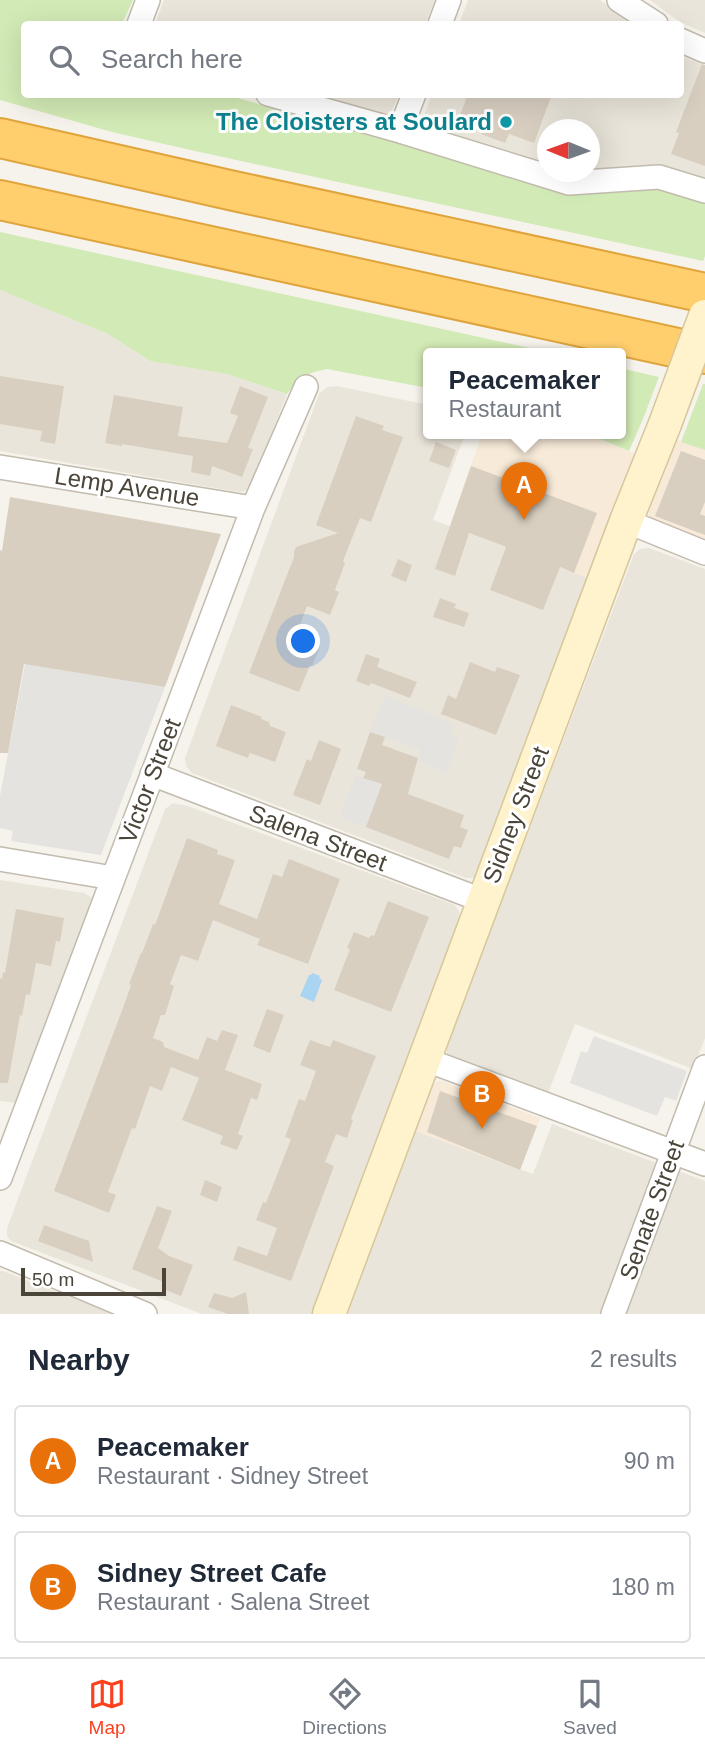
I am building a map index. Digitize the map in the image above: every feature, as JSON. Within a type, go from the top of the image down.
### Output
[{"type":"highway","points":[[0,138],[705,293]]},
{"type":"highway","points":[[0,200],[705,354]]},
{"type":"street","points":[[140,21],[148,0]]},
{"type":"street","points":[[441,21],[449,0]]},
{"type":"street","points":[[619,0],[651,21]]},
{"type":"street","points":[[684,41],[705,51]]},
{"type":"street","points":[[282,98],[569,183],[659,177],[705,191]]},
{"type":"street","points":[[400,131],[412,98]]},
{"type":"street","name":"Sidney Street","points":[[329,1314],[705,316]]},
{"type":"street","name":"Victor Street","points":[[0,1178],[253,508],[306,387]]},
{"type":"street","name":"Lemp Avenue","points":[[0,467],[253,508]]},
{"type":"street","points":[[626,521],[705,553]]},
{"type":"street","name":"Salena Street","points":[[152,774],[484,901]]},
{"type":"street","points":[[0,859],[113,878]]},
{"type":"street","points":[[424,1059],[705,1164]]},
{"type":"street","name":"Senate Street","points":[[613,1314],[705,1067]]},
{"type":"street","points":[[0,1253],[145,1314]]},
{"type":"shaded area","points":[[164,0],[435,0],[426,21],[156,21]]},
{"type":"shaded area","points":[[468,0],[600,0],[628,21],[460,21]]},
{"type":"shaded area","points":[[650,0],[705,0],[705,33],[684,24],[684,21],[679,21]]},
{"type":"shaded area","points":[[684,57],[705,66],[705,182],[600,172],[600,119],[537,119],[537,166],[423,126],[422,121],[431,98],[684,98]]},
{"type":"shaded area","points":[[304,98],[398,98],[390,113],[382,117]]},
{"type":"shaded area","points":[[0,290],[108,334],[150,361],[227,374],[287,394],[250,488],[242,492],[232,491],[0,451]]},
{"type":"shaded area","points":[[337,386],[423,404],[423,439],[463,439],[433,520],[588,578],[475,878],[466,878],[192,773],[186,766],[185,758],[319,394],[327,387]]},
{"type":"shaded area","points":[[480,439],[600,439],[635,454],[588,578],[450,526]]},
{"type":"shaded area","points":[[676,440],[705,450],[705,542],[652,521],[649,517],[649,510]]},
{"type":"shaded area","points":[[649,548],[705,569],[705,1038],[693,1069],[575,1024],[548,1093],[454,1059],[447,1054],[447,1045],[634,554],[640,549]]},
{"type":"shaded area","points":[[25,664],[165,687],[101,855],[11,841],[13,831],[0,828],[0,796]]},
{"type":"shaded area","points":[[385,695],[453,724],[450,734],[459,738],[446,773],[417,761],[420,749],[370,732]]},
{"type":"shaded area","points":[[355,775],[382,784],[366,827],[340,817]]},
{"type":"shaded area","points":[[173,803],[188,806],[455,905],[459,911],[460,921],[313,1314],[202,1314],[11,1241],[7,1236],[7,1228],[165,809]]},
{"type":"shaded area","points":[[0,880],[84,893],[91,897],[93,906],[18,1103],[0,1101]]},
{"type":"shaded area","points":[[594,1036],[687,1071],[676,1101],[665,1097],[657,1116],[570,1083],[581,1051],[587,1053]]},
{"type":"shaded area","points":[[442,1081],[540,1118],[520,1170],[415,1131],[431,1089],[436,1082]]},
{"type":"shaded area","points":[[552,1124],[705,1181],[705,1314],[347,1314],[415,1131],[533,1174]]},
{"type":"shaded area","points":[[0,1271],[3,1271],[114,1314],[0,1314]]},
{"type":"green space","points":[[0,0],[133,0],[123,21],[21,21],[21,98],[238,98],[544,185],[652,188],[671,192],[705,202],[705,256],[703,261],[186,149],[112,132],[0,100]]},
{"type":"green space","points":[[0,232],[530,348],[423,348],[423,387],[327,369],[304,377],[295,383],[287,394],[227,374],[150,361],[108,334],[0,290]]},
{"type":"green space","points":[[626,369],[659,377],[629,451],[600,439],[626,439]]},
{"type":"green space","points":[[705,384],[705,450],[681,442]]},
{"type":"water","points":[[312,973],[320,976],[322,980],[314,1002],[300,996]]},
{"type":"building","points":[[702,64],[705,65],[705,166],[671,154],[679,133],[676,132]]},
{"type":"building","name":"The Cloisters at Soulard","points":[[466,98],[551,98],[543,119],[537,119],[534,143],[509,134],[505,143],[481,134],[483,127],[459,118]]},
{"type":"building","points":[[0,376],[64,386],[55,444],[40,441],[42,431],[0,424]]},
{"type":"building","points":[[240,386],[268,397],[248,448],[253,449],[242,477],[212,466],[210,476],[191,472],[193,456],[105,443],[114,395],[183,407],[178,436],[227,443],[238,416],[230,413]]},
{"type":"building","points":[[356,416],[384,426],[382,430],[403,437],[371,522],[360,518],[343,561],[345,563],[335,590],[339,592],[330,615],[307,606],[295,638],[320,647],[299,692],[249,673],[296,547],[338,533],[316,525]]},
{"type":"building","points":[[436,442],[456,450],[449,468],[429,461]]},
{"type":"building","points":[[681,451],[705,460],[705,502],[700,514],[705,516],[705,535],[655,516]]},
{"type":"building","points":[[471,466],[597,513],[574,573],[560,567],[543,610],[490,590],[506,547],[469,533],[455,576],[435,569]]},
{"type":"building","points":[[10,497],[221,534],[165,687],[24,664],[8,753],[0,753],[0,550],[2,551]]},
{"type":"building","points":[[398,559],[412,565],[406,582],[391,576]]},
{"type":"building","points":[[440,598],[456,604],[454,608],[469,613],[464,627],[433,617]]},
{"type":"building","points":[[366,654],[380,659],[377,667],[417,682],[410,698],[371,683],[369,686],[356,681]]},
{"type":"building","points":[[470,662],[495,672],[497,667],[520,675],[496,735],[441,714],[448,695],[456,699]]},
{"type":"building","points":[[231,705],[262,717],[270,726],[286,732],[275,762],[250,753],[248,758],[216,746]]},
{"type":"building","points":[[370,732],[385,737],[382,745],[418,758],[408,794],[464,815],[460,827],[468,830],[461,848],[454,846],[449,859],[366,827],[382,784],[363,778],[366,772],[357,769]]},
{"type":"building","points":[[319,740],[341,749],[320,805],[293,795],[307,759],[311,761]]},
{"type":"building","points":[[187,838],[235,860],[219,904],[257,919],[273,874],[282,877],[289,859],[340,879],[308,964],[257,945],[260,939],[213,920],[198,961],[181,955],[170,984],[174,986],[165,1015],[161,1015],[153,1038],[163,1042],[164,1047],[198,1060],[207,1037],[217,1041],[222,1030],[238,1035],[225,1070],[262,1084],[257,1100],[251,1098],[238,1134],[243,1136],[237,1150],[220,1144],[223,1136],[182,1120],[199,1078],[171,1067],[162,1091],[150,1086],[135,1129],[132,1128],[108,1192],[116,1195],[109,1213],[54,1191],[124,1005],[131,985],[129,984],[153,924],[155,925]]},
{"type":"building","points":[[388,901],[429,917],[391,1012],[334,990],[354,932],[369,938],[374,936]]},
{"type":"building","points":[[16,909],[64,918],[60,942],[56,941],[51,966],[36,963],[30,995],[26,994],[22,1016],[20,1015],[8,1083],[0,1083],[0,978],[2,979],[3,972],[5,973]]},
{"type":"building","points":[[267,1009],[284,1015],[270,1053],[253,1046]]},
{"type":"building","points":[[310,1040],[330,1047],[333,1040],[376,1056],[351,1119],[353,1120],[347,1138],[336,1134],[325,1162],[334,1166],[291,1281],[233,1260],[238,1246],[267,1256],[277,1228],[256,1220],[263,1202],[266,1203],[291,1139],[285,1137],[299,1099],[305,1101],[316,1071],[300,1065]]},
{"type":"building","points":[[440,1091],[537,1126],[520,1170],[427,1132]]},
{"type":"building","points":[[205,1180],[222,1187],[217,1202],[200,1195]]},
{"type":"building","points":[[157,1206],[172,1211],[158,1248],[169,1256],[193,1265],[181,1296],[163,1289],[166,1283],[132,1269]]},
{"type":"building","points":[[44,1225],[89,1241],[93,1262],[38,1241]]},
{"type":"building","points":[[246,1292],[249,1314],[228,1314],[208,1307],[214,1293],[232,1298]]},
{"type":"place","name":"The Cloisters at Soulard","points":[[506,122]]},
{"type":"place","name":"Peacemaker","points":[[524,520]]},
{"type":"place","name":"Sidney Street Cafe","points":[[482,1129]]}]
